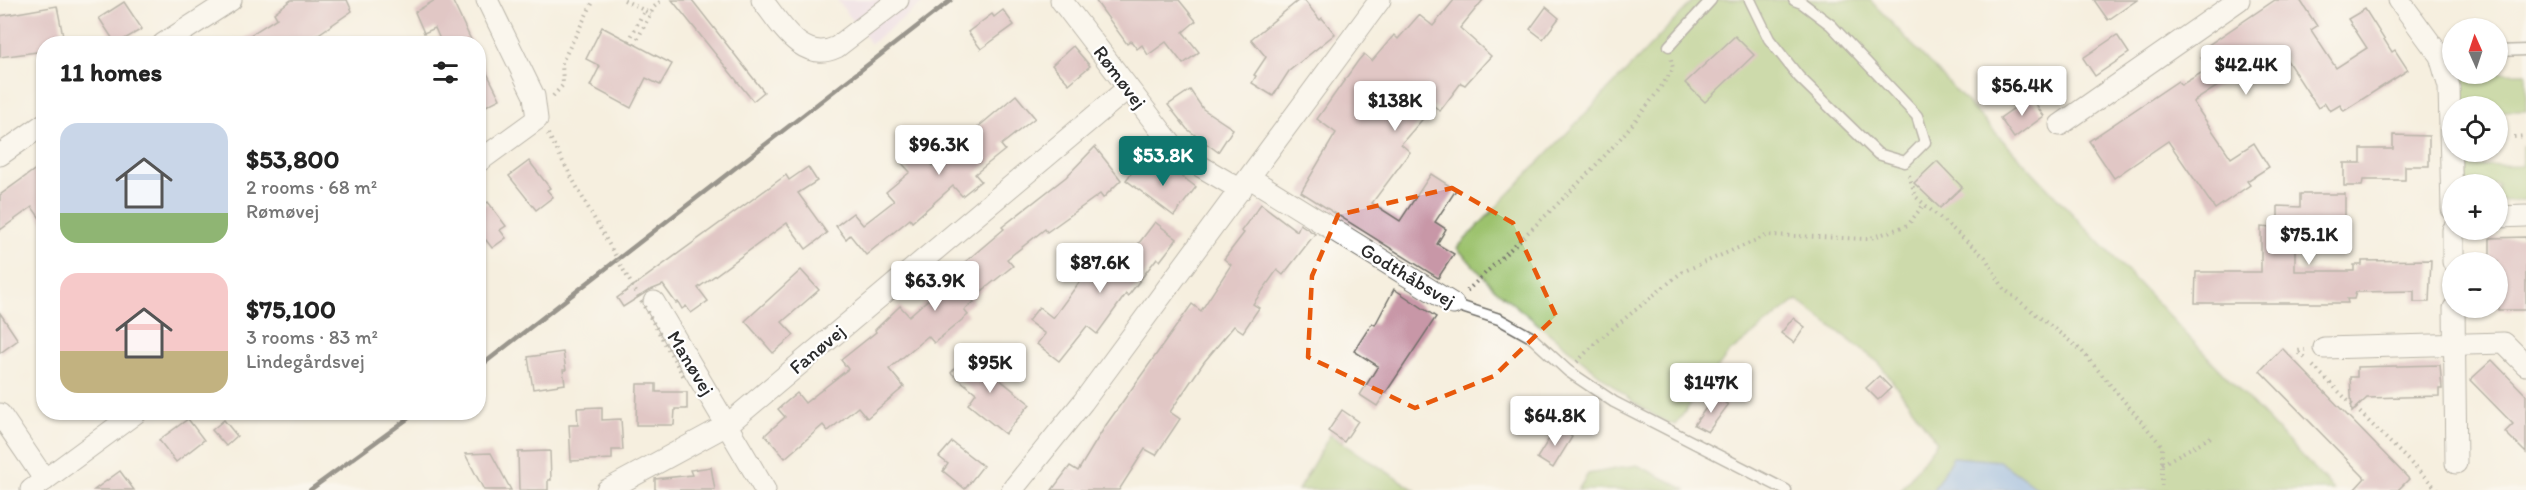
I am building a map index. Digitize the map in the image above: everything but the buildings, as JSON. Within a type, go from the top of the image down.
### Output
[{"type":"street","points":[[486,155],[537,113],[534,96],[487,0]]},
{"type":"street","points":[[762,0],[804,48],[826,52],[837,47],[898,0]]},
{"type":"street","name":"Rømøvej","points":[[1062,0],[1178,153],[1245,184]]},
{"type":"street","points":[[1012,490],[1083,402],[1380,0]]},
{"type":"street","points":[[2060,125],[2239,0]]},
{"type":"street","points":[[2399,0],[2442,50]]},
{"type":"street","points":[[174,36],[218,3]]},
{"type":"street","points":[[2449,84],[2451,174]]},
{"type":"street","name":"Fanøvej","points":[[727,425],[1128,88]]},
{"type":"street","points":[[0,155],[36,130]]},
{"type":"street","name":"Godthåbsvej","points":[[1245,184],[1453,304]]},
{"type":"street","points":[[2508,217],[2526,216]]},
{"type":"street","name":"Manøvej","points":[[654,302],[765,490]]},
{"type":"street","points":[[2454,318],[2456,463]]},
{"type":"street","points":[[2324,348],[2504,343],[2526,365]]},
{"type":"street","points":[[0,414],[38,485],[126,420]]},
{"type":"street","points":[[607,490],[727,425]]},
{"type":"lane","points":[[1669,46],[1711,0]]},
{"type":"lane","points":[[1750,0],[1769,39],[1799,77],[1878,154],[1905,162],[1925,142],[1917,116],[1831,25],[1802,3],[1794,0]]},
{"type":"lane","points":[[2508,51],[2526,50]]},
{"type":"lane","name":"Godthåbsvej","points":[[1453,304],[1499,319],[1531,337],[1568,371],[1614,402],[1786,490]]},
{"type":"path","points":[[594,0],[562,62],[563,85],[537,113],[684,377]]},
{"type":"path","points":[[624,0],[651,14]]},
{"type":"path","points":[[635,44],[651,14],[662,0]]},
{"type":"path","points":[[629,41],[644,10]]},
{"type":"path","points":[[1453,304],[1569,191],[1649,106],[1672,69],[1669,46]]},
{"type":"path","points":[[2514,137],[2526,136]]},
{"type":"path","points":[[1905,162],[1916,197],[1985,256],[2004,289],[2081,350],[2162,447],[2162,490]]},
{"type":"path","points":[[1568,371],[1595,343],[1682,272],[1768,235],[1868,238],[1908,225],[1924,204]]},
{"type":"path","points":[[2324,348],[2297,351],[2438,490]]},
{"type":"path","points":[[2162,464],[2211,437]]},
{"type":"highlighted area","points":[[1452,188],[1513,223],[1556,316],[1494,376],[1415,408],[1308,357],[1312,276],[1338,215]]},
{"type":"shaded area","points":[[837,0],[926,0],[871,44]]},
{"type":"green space","points":[[1694,0],[1870,0],[2334,490],[2040,490],[1999,461],[1953,457],[1933,490],[1901,490],[1937,442],[1879,363],[1797,300],[1728,354],[1675,425],[1660,419],[1633,402],[1495,289],[1457,248]]},
{"type":"green space","points":[[2508,73],[2526,73],[2526,111],[2508,111],[2508,96],[2464,96],[2463,84],[2508,84]]},
{"type":"green space","points":[[2522,146],[2526,146],[2526,200],[2508,201],[2508,174],[2465,174],[2465,166],[2522,165]]},
{"type":"green space","points":[[1330,435],[1415,490],[1298,490]]},
{"type":"green space","points":[[1637,465],[1687,490],[1578,490],[1588,474]]},
{"type":"water","points":[[1953,457],[1999,461],[2040,490],[1933,490]]},
{"type":"railway","points":[[486,362],[951,0]]},
{"type":"railway","points":[[310,490],[406,420]]}]
